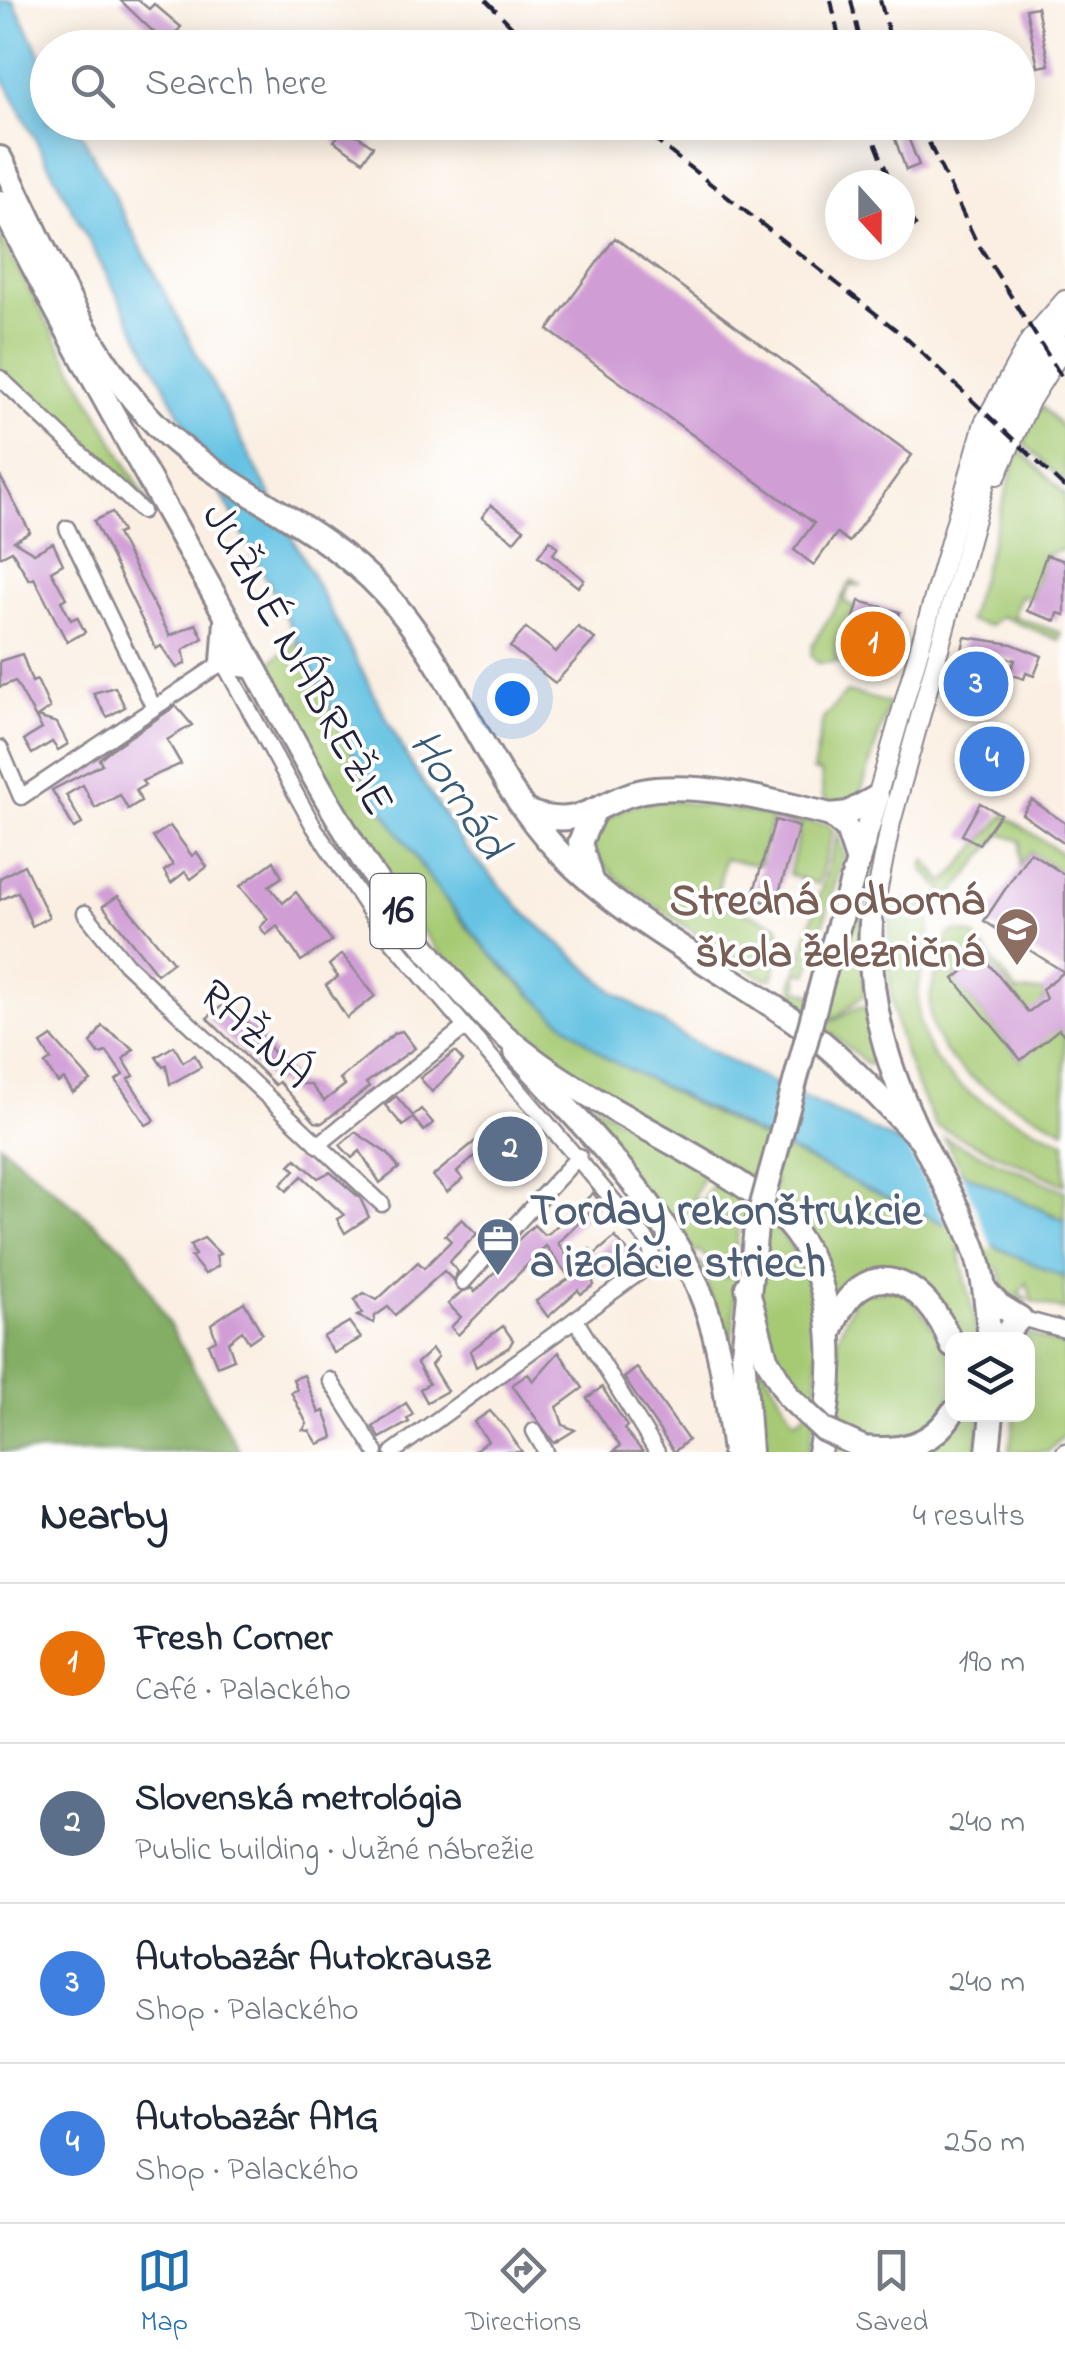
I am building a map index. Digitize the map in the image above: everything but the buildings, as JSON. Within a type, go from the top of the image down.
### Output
[{"type":"main road","points":[[0,158],[84,322],[136,403],[192,455],[344,555],[381,588],[411,626],[525,811],[592,882],[802,1026],[857,1072],[921,1139]]},
{"type":"main road","name":"JUŽNÉ NÁBREŽIE","points":[[0,202],[124,438],[374,877],[432,955],[654,1213],[688,1264],[710,1319],[734,1452]]},
{"type":"main road","points":[[226,616],[224,662],[253,668]]},
{"type":"main road","points":[[525,811],[557,821],[594,814],[629,794],[668,788],[831,814],[848,813],[877,796]]},
{"type":"main road","points":[[750,1452],[743,1353],[756,1227],[877,796]]},
{"type":"main road","points":[[592,882],[580,842],[594,814]]},
{"type":"main road","points":[[831,814],[847,829],[858,862]]},
{"type":"main road","points":[[871,923],[873,1000],[886,1054],[921,1139],[958,1205],[985,1290],[989,1332]]},
{"type":"main road","points":[[490,1023],[588,1094],[767,1204],[793,1230],[813,1264],[828,1338],[822,1452]]},
{"type":"main road","points":[[828,1338],[850,1294],[871,1282],[886,1280],[922,1295],[945,1334]]},
{"type":"main road","points":[[747,1286],[766,1358],[789,1397],[824,1430],[864,1448],[890,1451],[916,1446],[946,1422]]},
{"type":"main road","points":[[985,1290],[1020,1318],[1007,1332]]},
{"type":"main road","points":[[988,1452],[991,1422]]},
{"type":"street","points":[[877,796],[984,423],[1030,340],[1065,300]]},
{"type":"street","points":[[871,923],[888,832],[1004,416],[1018,388],[1065,320]]},
{"type":"street","points":[[976,526],[1018,426],[1065,345]]},
{"type":"street","points":[[0,378],[142,511]]},
{"type":"street","points":[[67,528],[153,706]]},
{"type":"street","points":[[0,748],[21,798],[224,662]]},
{"type":"street","name":"JUŽNÉ NÁBREŽIE","points":[[224,662],[347,880],[412,968],[644,1235],[652,1258],[643,1270],[575,1319]]},
{"type":"street","name":"RAŽNÁ","points":[[84,913],[126,964],[382,1204]]},
{"type":"street","points":[[318,1144],[464,1028]]},
{"type":"street","points":[[462,1282],[579,1156]]},
{"type":"street","points":[[1020,1318],[1065,1330]]},
{"type":"street","points":[[393,1452],[575,1319],[657,1452]]},
{"type":"street","points":[[330,1380],[376,1452]]},
{"type":"street","points":[[534,1431],[546,1452]]},
{"type":"green space","points":[[0,237],[150,507],[142,511],[0,378]]},
{"type":"green space","points":[[1041,406],[1065,430],[1065,484],[1024,443]]},
{"type":"green space","points":[[1019,449],[1065,494],[1065,549],[1046,555],[1031,598],[1020,595],[1013,616],[1061,633],[1059,640],[1001,616],[989,626],[968,621]]},
{"type":"green space","points":[[966,523],[873,861],[862,932],[865,994],[837,1017],[824,1020],[799,1004],[792,986],[838,834],[844,855],[808,974],[797,972],[799,990],[826,999],[863,880],[859,953],[870,859]]},
{"type":"green space","points":[[852,581],[860,585],[849,586],[844,602],[854,606],[845,640],[838,639],[835,657],[841,662],[818,663],[811,656],[812,645]]},
{"type":"green space","points":[[297,641],[381,802],[429,878],[487,950],[555,1015],[628,1067],[705,1110],[1065,1278],[1065,1311],[1032,1301],[1027,1283],[1018,1293],[1027,1300],[1014,1300],[1004,1290],[999,1269],[959,1250],[977,1332],[957,1332],[950,1317],[865,1275],[844,1286],[833,1301],[771,1198],[775,1181],[750,1174],[748,1182],[593,1089],[534,1047],[468,986],[433,945],[371,856],[264,668]]},
{"type":"green space","points":[[847,692],[889,703],[861,793],[853,803],[831,804],[823,797],[821,773],[813,771],[823,719]]},
{"type":"green space","points":[[667,800],[829,825],[833,832],[818,884],[789,875],[801,825],[772,819],[759,865],[724,859],[716,901],[778,925],[783,940],[772,979],[762,978],[626,886],[592,854],[593,840],[606,820],[628,808]]},
{"type":"green space","points":[[1005,815],[1065,856],[1065,875],[1030,852],[1020,866],[1021,841],[1001,834],[955,891],[961,900],[952,901],[923,869],[925,860],[945,883]]},
{"type":"green space","points":[[912,900],[925,906],[930,922],[918,1008],[924,1038],[938,1063],[981,1101],[1065,1142],[1065,1185],[936,1126],[906,1059],[890,989],[891,915],[898,903]]},
{"type":"green space","points":[[956,931],[973,935],[985,950],[981,954],[987,952],[1017,992],[1043,991],[1046,996],[1032,1017],[982,956],[954,979],[1021,1060],[1054,1022],[1065,1036],[1065,1130],[979,1083],[943,1049],[933,1028],[930,1004],[948,936]]},
{"type":"green space","points":[[866,1006],[878,1059],[868,1065],[819,1023]]},
{"type":"green space","points":[[551,1077],[705,1173],[693,1198],[701,1202],[715,1180],[762,1214],[786,1239],[809,1287],[814,1314],[818,1371],[809,1452],[759,1452],[750,1344],[792,1417],[797,1421],[809,1409],[785,1384],[759,1301],[765,1229],[739,1223],[733,1270],[728,1275],[700,1252],[695,1253]]},
{"type":"green space","points":[[944,1138],[1065,1191],[1065,1220],[963,1173]]},
{"type":"green space","points":[[0,1144],[129,1252],[240,1452],[0,1452]]},
{"type":"green space","points":[[699,1263],[725,1278],[737,1272],[731,1352]]},
{"type":"green space","points":[[903,1288],[930,1323],[945,1348],[945,1411],[932,1431],[832,1452],[837,1339],[856,1294]]},
{"type":"green space","points":[[1035,1336],[1065,1346],[1065,1434],[1048,1452],[1009,1452],[1014,1422],[1035,1422]]},
{"type":"green space","points":[[954,1422],[980,1422],[977,1452],[924,1452]]},
{"type":"water","points":[[0,0],[13,0],[30,34],[30,129],[0,72]]},
{"type":"water","points":[[36,140],[85,140],[410,763],[464,846],[526,914],[613,991],[686,1038],[1065,1221],[1065,1278],[863,1187],[608,1059],[546,1008],[488,951],[435,886],[375,798],[279,603]]},
{"type":"pier","points":[[902,1139],[958,1166],[994,1251],[952,1233]]},
{"type":"railway","points":[[486,0],[515,30]]},
{"type":"railway","points":[[831,0],[837,30]]},
{"type":"railway","points":[[851,0],[858,30]]},
{"type":"railway","points":[[880,0],[888,30]]},
{"type":"railway","points":[[655,140],[904,336],[1065,488]]},
{"type":"railway","points":[[874,140],[886,170]]},
{"type":"railway","points":[[928,140],[975,239],[1065,382]]},
{"type":"place","name":"Fresh Corner","points":[[873,644]]},
{"type":"place","name":"Autobazár Autokrausz","points":[[976,684]]},
{"type":"place","name":"Autobazár AMG","points":[[992,759]]},
{"type":"place","name":"Stredná odborná škola železničná","points":[[1017,967]]},
{"type":"place","name":"Slovenská metrológia","points":[[510,1149]]},
{"type":"place","name":"Torday rekonštrukcie a izolácie striech","points":[[498,1277]]},
{"type":"water label","name":"Hornád","points":[[457,795]]}]
